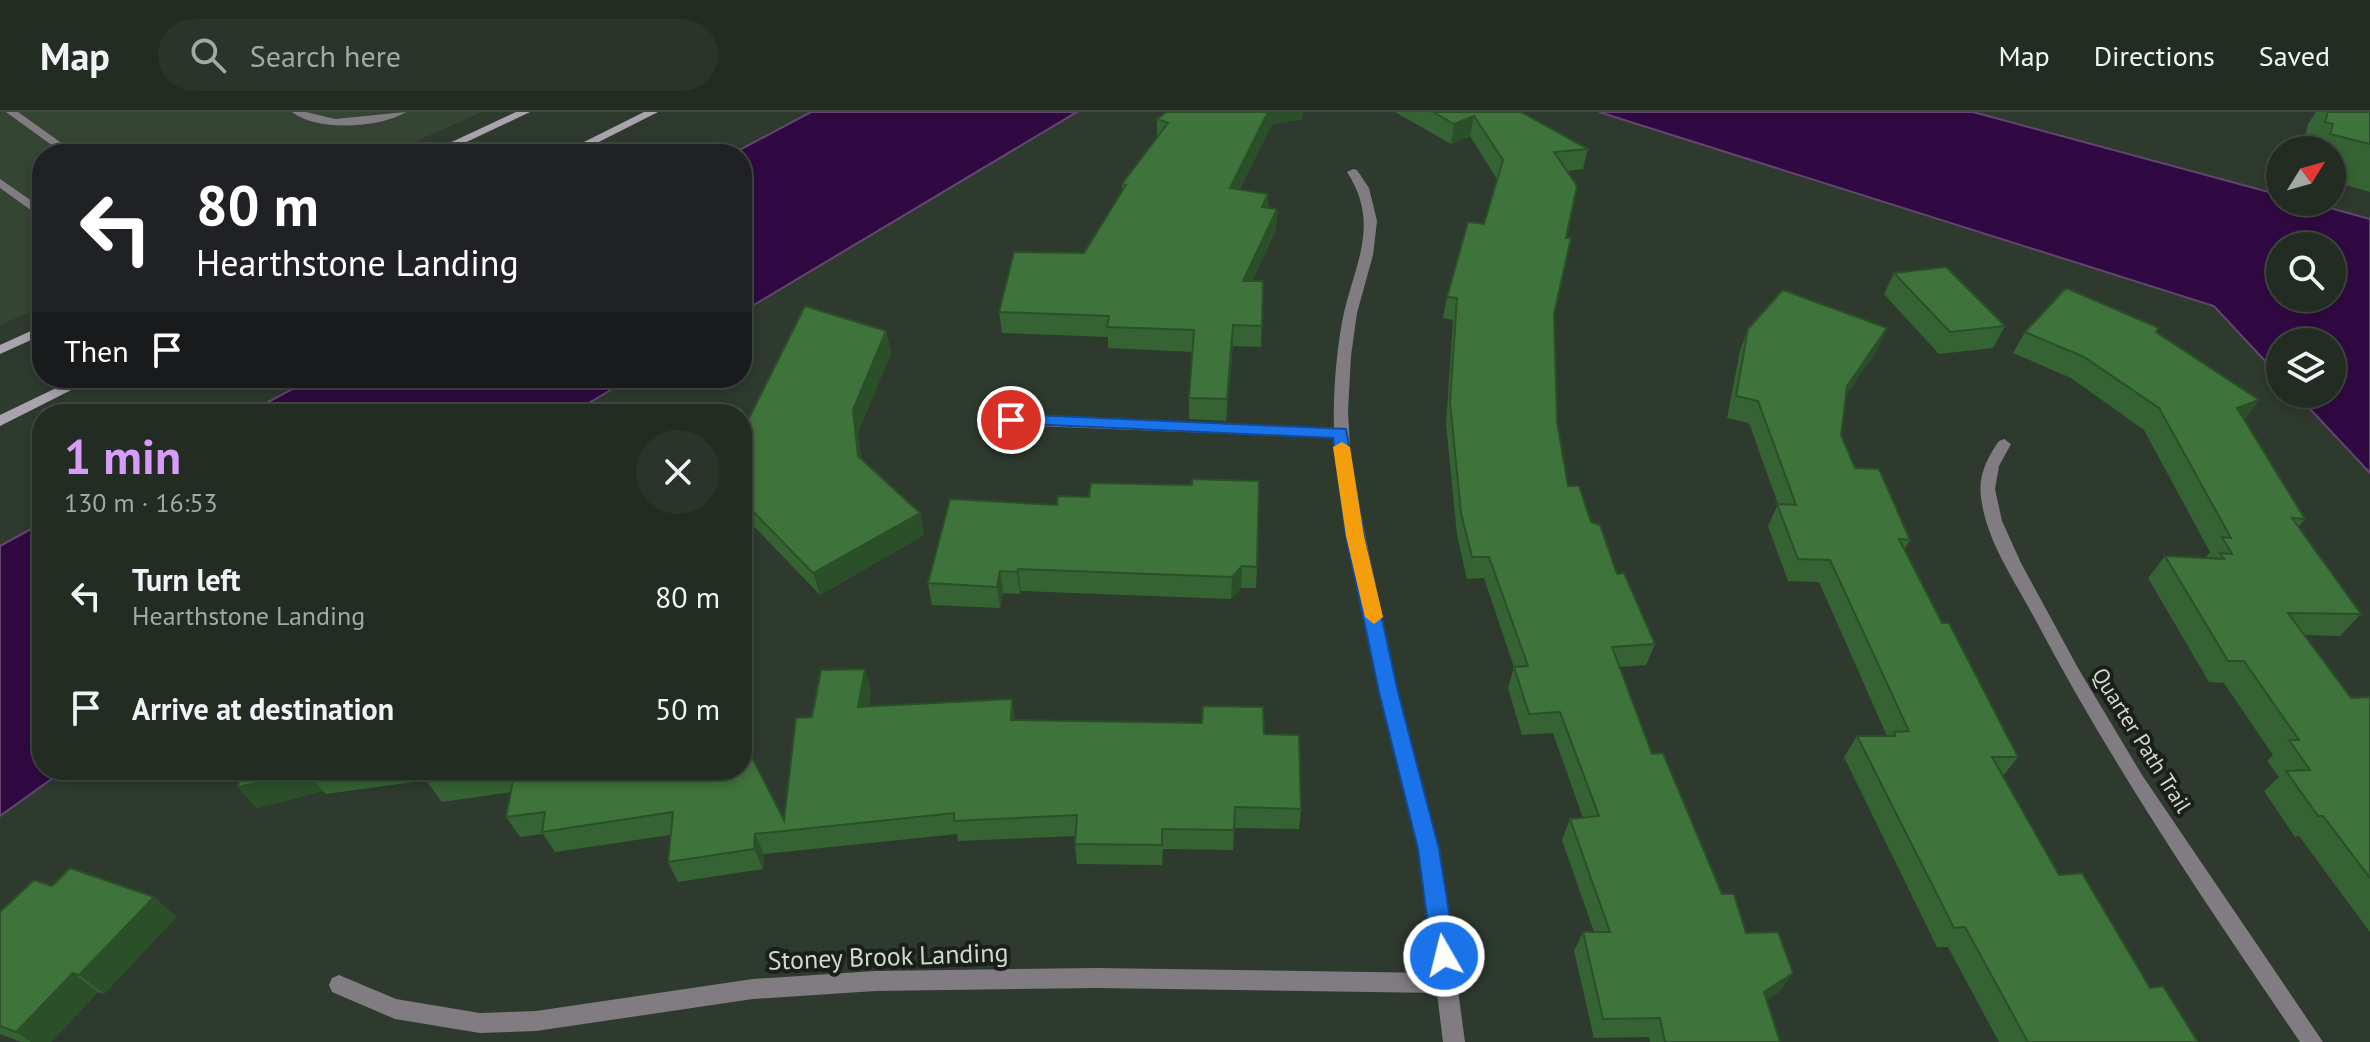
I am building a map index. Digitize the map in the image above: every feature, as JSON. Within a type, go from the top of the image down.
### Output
[{"type":"main road","points":[[454,144],[525,112]]},
{"type":"main road","points":[[587,144],[653,112]]},
{"type":"main road","points":[[0,350],[32,335]]},
{"type":"main road","points":[[35,404],[68,388]]},
{"type":"main road","points":[[0,421],[32,405]]},
{"type":"street","points":[[11,112],[57,144]]},
{"type":"street","points":[[297,112],[316,122],[330,123],[401,112]]},
{"type":"street","points":[[1353,172],[1369,205],[1372,234],[1352,308],[1344,358],[1340,433],[1355,536],[1389,692],[1429,849],[1454,1042]]},
{"type":"street","points":[[0,182],[32,206]]},
{"type":"street","points":[[1011,420],[1340,433]]},
{"type":"street","name":"Quarter Path Trail","points":[[2004,444],[1992,462],[1987,478],[1990,507],[2057,646],[2196,873],[2312,1042]]},
{"type":"street","name":"Stoney Brook Landing","points":[[339,985],[395,1009],[480,1023],[536,1021],[753,989],[875,981],[1097,978],[1448,983]]},
{"type":"shaded area","points":[[0,112],[482,112],[410,144],[32,144],[32,311],[0,325]]},
{"type":"shaded area","points":[[811,112],[1077,112],[752,306],[751,144]]},
{"type":"shaded area","points":[[1599,112],[1973,112],[2266,191],[2266,216],[2346,216],[2346,212],[2370,219],[2370,473],[2309,408],[2346,408],[2346,328],[2266,328],[2266,362],[2214,306]]},
{"type":"shaded area","points":[[294,388],[614,388],[587,404],[265,404]]},
{"type":"shaded area","points":[[32,528],[32,780],[50,780],[0,816],[0,546]]},
{"type":"building","points":[[1167,112],[1268,112],[1230,188],[1268,194],[1262,207],[1277,209],[1243,281],[1263,281],[1262,326],[1233,325],[1227,399],[1189,398],[1194,330],[1107,327],[1109,316],[999,312],[1014,252],[1084,253],[1126,185],[1122,184],[1168,123],[1157,119]]},
{"type":"building","points":[[1433,112],[1521,112],[1588,149],[1554,152],[1577,186],[1566,238],[1571,238],[1554,314],[1557,422],[1568,486],[1579,486],[1591,522],[1600,525],[1617,574],[1624,573],[1655,644],[1612,647],[1652,754],[1663,753],[1722,894],[1734,894],[1746,933],[1778,932],[1793,973],[1764,992],[1780,1042],[1665,1042],[1660,1018],[1603,1019],[1583,932],[1610,932],[1570,819],[1599,816],[1560,712],[1529,714],[1514,667],[1528,666],[1489,557],[1472,557],[1461,513],[1450,402],[1457,298],[1447,297],[1468,222],[1484,224],[1503,160],[1474,116],[1454,124]]},
{"type":"building","points":[[2328,112],[2370,112],[2370,144],[2330,134],[2333,124],[2325,122]]},
{"type":"building","points":[[1946,267],[2005,326],[1950,332],[1894,273]]},
{"type":"building","points":[[2066,288],[2159,328],[2156,332],[2259,400],[2237,408],[2305,519],[2292,518],[2361,614],[2288,613],[2351,698],[2370,697],[2370,878],[2323,816],[2318,816],[2286,771],[2310,770],[2289,740],[2299,740],[2244,661],[2228,661],[2165,556],[2224,559],[2220,553],[2232,554],[2222,537],[2231,538],[2159,408],[2084,357],[2025,332]]},
{"type":"building","points":[[1783,290],[1887,328],[1847,386],[1841,435],[1855,468],[1879,469],[1910,540],[1899,539],[1942,623],[1949,623],[2018,757],[1992,757],[2059,875],[2082,873],[2150,988],[2163,986],[2198,1042],[2028,1042],[1965,927],[1954,928],[1857,736],[1895,736],[1894,732],[1909,731],[1830,560],[1798,559],[1777,504],[1796,505],[1758,401],[1736,396],[1748,329]]},
{"type":"building","points":[[805,306],[886,331],[853,410],[858,456],[920,513],[813,573],[752,510],[752,412]]},
{"type":"building","points":[[1192,479],[1259,481],[1257,567],[1242,566],[1232,577],[1018,569],[1017,572],[1000,571],[997,587],[928,583],[950,499],[1057,505],[1058,496],[1089,497],[1091,483],[1192,485]]},
{"type":"building","points":[[865,669],[858,707],[1012,699],[1011,720],[1202,723],[1203,706],[1263,707],[1264,734],[1299,735],[1301,809],[1235,807],[1234,830],[1162,829],[1162,845],[1075,844],[1077,815],[954,821],[954,813],[755,834],[754,849],[668,862],[673,812],[542,832],[545,812],[506,817],[513,780],[752,780],[752,758],[784,820],[796,718],[812,717],[821,670]]},
{"type":"building","points":[[239,780],[267,780],[238,787]]},
{"type":"building","points":[[70,868],[154,897],[79,975],[73,973],[16,1032],[0,1026],[0,912],[34,880],[52,886]]},
{"type":"slow traffic","points":[[1342,447],[1355,536],[1374,617]]},
{"type":"route","points":[[1011,420],[1340,433],[1355,536],[1389,692],[1429,849],[1444,956]]}]
